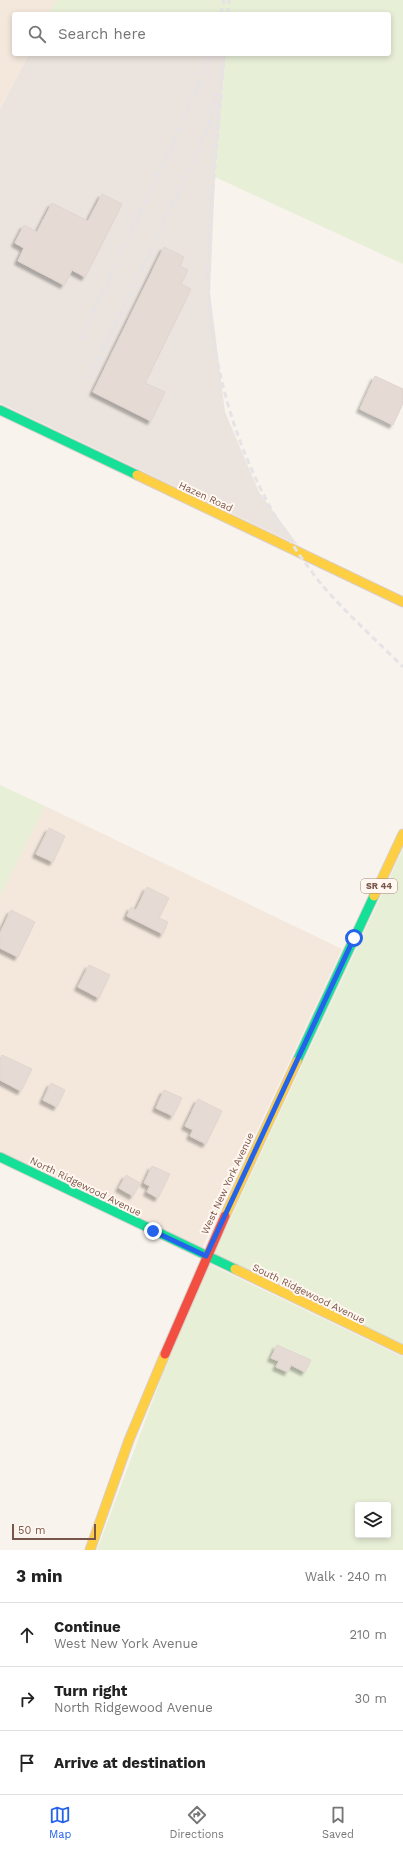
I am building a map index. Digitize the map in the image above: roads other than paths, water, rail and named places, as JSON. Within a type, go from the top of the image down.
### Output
[{"type":"street","name":"Hazen Road","points":[[0,410],[403,602]]},
{"type":"street","name":"West New York Avenue","points":[[90,1550],[129,1440],[206,1256],[403,834]]},
{"type":"street","name":"North Ridgewood Avenue","points":[[0,1157],[206,1256]]},
{"type":"street","name":"South Ridgewood Avenue","points":[[206,1256],[403,1350]]},
{"type":"railway","points":[[221,12],[224,0]]},
{"type":"railway","points":[[228,12],[229,0]]},
{"type":"railway","points":[[80,340],[188,111],[209,56]]},
{"type":"railway","points":[[224,56],[209,234],[208,280],[211,321],[227,402],[240,442],[256,480],[275,516],[297,551],[331,595],[403,667]]},
{"type":"railway","points":[[89,379],[196,156],[210,122],[217,93]]}]
